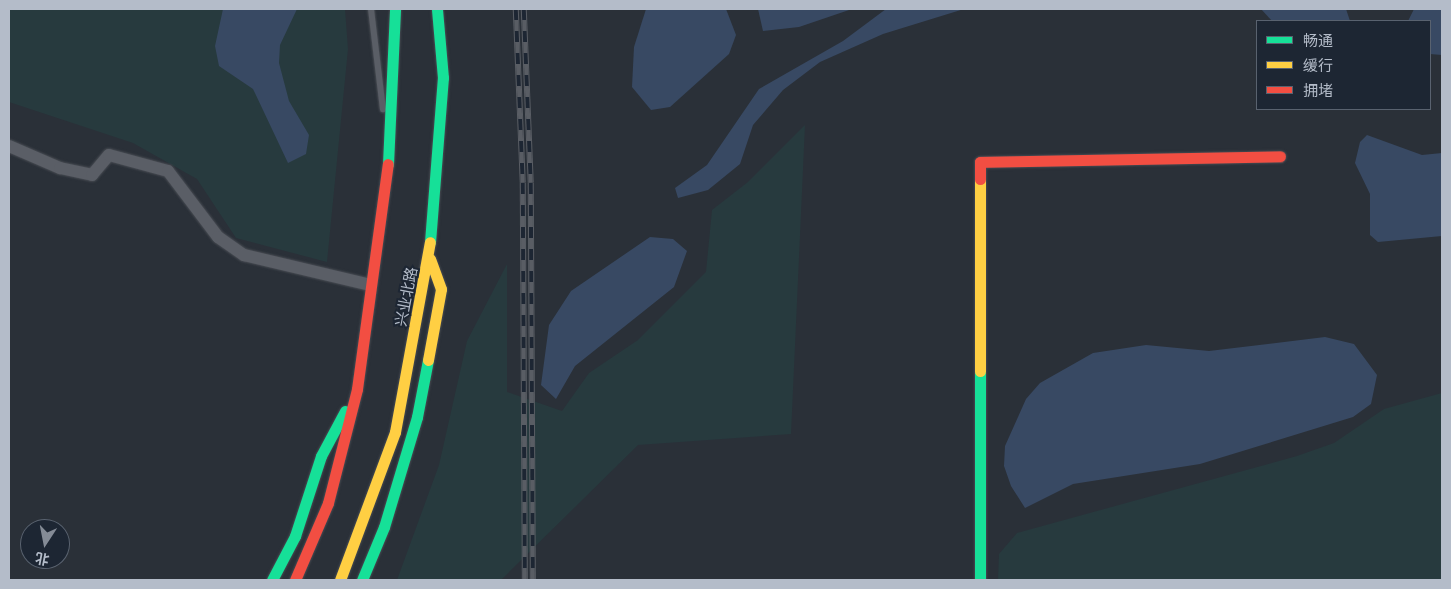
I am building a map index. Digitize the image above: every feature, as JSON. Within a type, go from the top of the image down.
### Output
[{"type":"main road","points":[[296,580],[328,503],[357,389],[389,154],[395,9]]},
{"type":"main road","name":"兴业北路","points":[[340,580],[395,432],[430,258],[443,78],[437,9]]},
{"type":"main road","points":[[980,580],[980,162],[1280,156]]},
{"type":"main road","points":[[362,580],[384,527],[418,417],[441,289],[430,258]]},
{"type":"main road","points":[[272,580],[295,536],[321,456],[357,389]]},
{"type":"street","points":[[9,146],[60,168],[92,175],[109,155],[168,171],[218,237],[244,255],[371,285]]},
{"type":"lane","points":[[371,9],[389,154]]},
{"type":"green space","points":[[9,9],[345,9],[348,49],[327,262],[236,238],[197,179],[133,143],[9,102]]},
{"type":"green space","points":[[805,125],[791,434],[638,445],[501,580],[397,580],[439,465],[467,341],[507,264],[507,392],[562,411],[589,373],[638,340],[706,272],[712,210],[748,182]]},
{"type":"green space","points":[[1442,393],[1442,580],[998,580],[999,554],[1017,533],[1297,456],[1334,443],[1384,409]]},
{"type":"water","points":[[223,9],[297,9],[280,45],[279,63],[289,101],[309,135],[306,154],[288,163],[253,89],[219,66],[215,46]]},
{"type":"water","points":[[646,9],[726,9],[736,35],[729,54],[670,107],[651,110],[632,87],[634,47]]},
{"type":"water","points":[[758,9],[852,9],[799,27],[763,31]]},
{"type":"water","points":[[886,9],[964,9],[883,34],[820,62],[783,90],[753,125],[740,164],[708,190],[678,198],[675,188],[707,165],[759,89],[843,41]]},
{"type":"water","points":[[1261,9],[1346,9],[1350,20],[1271,20]]},
{"type":"water","points":[[1414,9],[1442,9],[1442,55],[1431,54],[1431,20],[1408,20]]},
{"type":"water","points":[[1367,135],[1422,155],[1442,153],[1442,236],[1378,242],[1370,235],[1370,194],[1355,163],[1360,142]]},
{"type":"water","points":[[650,237],[673,239],[687,251],[674,287],[575,366],[556,399],[541,385],[549,325],[571,291]]},
{"type":"water","points":[[1325,337],[1354,344],[1377,375],[1371,404],[1353,417],[1200,464],[1073,484],[1025,508],[1011,486],[1004,466],[1005,446],[1026,399],[1040,383],[1093,353],[1146,345],[1209,351]]},
{"type":"railway","points":[[516,9],[523,183],[525,580]]},
{"type":"railway","points":[[524,9],[531,183],[533,580]]},
{"type":"traffic: fast","points":[[388,164],[395,9]]},
{"type":"traffic: fast","points":[[430,242],[443,78],[437,9]]},
{"type":"traffic: fast","points":[[362,580],[384,527],[417,417],[428,360]]},
{"type":"traffic: fast","points":[[980,371],[980,580]]},
{"type":"traffic: fast","points":[[272,580],[295,536],[321,456],[345,411]]},
{"type":"traffic: slow","points":[[980,179],[980,371]]},
{"type":"traffic: slow","points":[[340,580],[395,432],[430,242]]},
{"type":"traffic: slow","points":[[428,360],[441,289],[430,259]]},
{"type":"traffic: jam","points":[[980,179],[980,162],[1280,156]]},
{"type":"traffic: jam","points":[[295,580],[328,503],[357,389],[388,164]]}]
